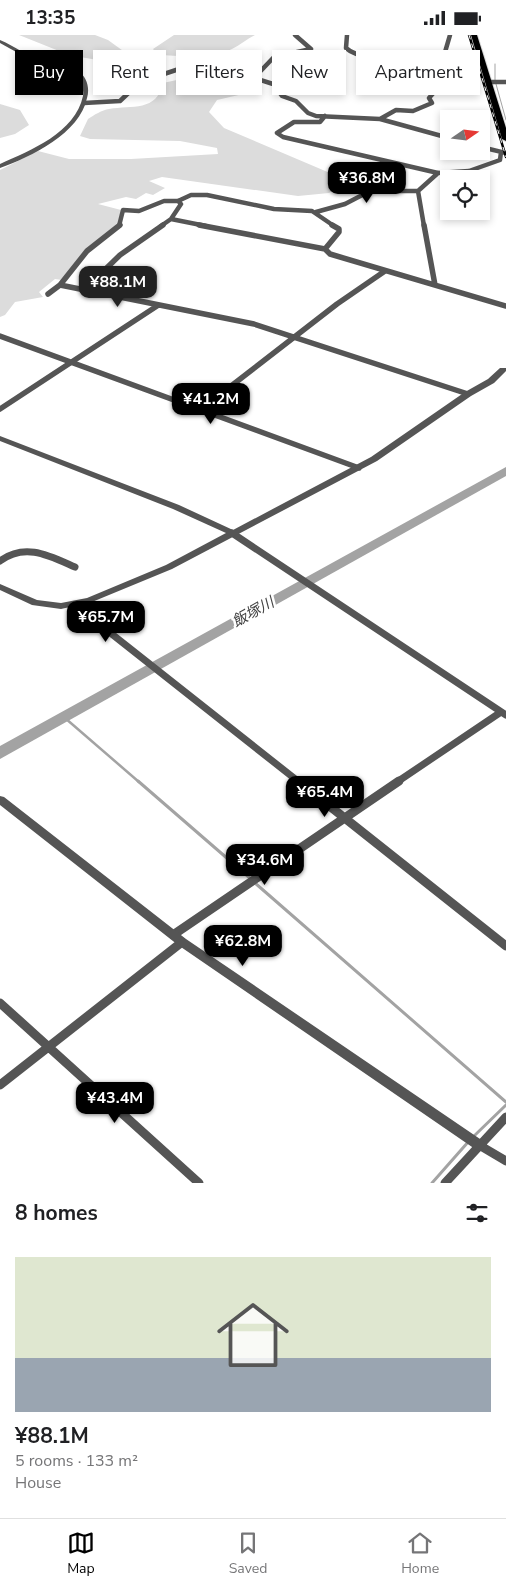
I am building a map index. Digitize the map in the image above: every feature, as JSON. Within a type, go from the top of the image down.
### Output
[{"type":"highway","points":[[474,35],[506,139]]},
{"type":"street","points":[[262,69],[274,57],[310,49],[295,35]]},
{"type":"street","points":[[347,35],[346,48],[349,52],[356,54]]},
{"type":"street","points":[[380,119],[396,110],[413,111],[432,103],[429,97],[434,95],[437,89],[438,76],[450,35]]},
{"type":"street","points":[[0,41],[41,62],[69,68],[78,72],[86,89],[84,103],[75,119],[60,134],[37,148],[0,166]]},
{"type":"street","points":[[84,103],[120,101],[140,82],[176,70]]},
{"type":"street","points":[[262,80],[273,84],[282,96],[296,101],[308,113],[325,117],[380,119],[440,136]]},
{"type":"street","points":[[488,82],[506,82]]},
{"type":"street","points":[[325,117],[320,123],[291,122],[277,133],[283,137],[438,173],[475,169],[500,160],[503,152],[490,149]]},
{"type":"street","points":[[48,294],[60,285],[82,256],[119,227],[123,210],[138,211],[160,201],[178,201],[191,195],[207,195],[274,209],[316,212],[345,204],[370,191],[418,191],[438,173]]},
{"type":"street","points":[[418,191],[435,285]]},
{"type":"street","points":[[83,291],[120,255],[171,219],[181,204],[178,201]]},
{"type":"street","points":[[316,212],[339,229],[339,233],[324,249]]},
{"type":"street","points":[[171,219],[324,249],[330,254],[506,306]]},
{"type":"street","points":[[200,410],[385,271]]},
{"type":"street","points":[[60,285],[254,324],[296,336],[468,394]]},
{"type":"street","points":[[0,409],[157,306]]},
{"type":"street","points":[[0,336],[359,467]]},
{"type":"street","points":[[0,587],[20,597],[44,605],[75,605],[169,567],[394,447],[468,394],[492,381],[505,368]]},
{"type":"street","points":[[0,438],[176,507],[232,533],[503,713],[344,819],[178,938],[0,1085]]},
{"type":"street","points":[[1,558],[22,551],[35,550],[75,567]]},
{"type":"street","points":[[75,605],[506,946]]},
{"type":"street","points":[[0,800],[178,938],[506,1161]]},
{"type":"street","points":[[0,1003],[199,1183]]},
{"type":"street","points":[[444,1183],[506,1117]]},
{"type":"shaded area","points":[[19,35],[95,35],[108,40],[122,50],[93,50],[93,59],[83,57],[83,50],[56,50]]},
{"type":"shaded area","points":[[174,35],[255,35],[229,50],[176,50],[176,55],[166,55],[166,50],[153,49]]},
{"type":"shaded area","points":[[176,80],[176,95],[239,95],[217,100],[209,112],[224,128],[337,176],[340,186],[329,193],[298,196],[162,177],[149,181],[165,188],[153,195],[146,193],[136,199],[126,197],[98,204],[121,210],[117,227],[85,251],[62,280],[55,279],[39,292],[43,297],[15,302],[5,315],[0,317],[0,170],[38,151],[69,159],[131,159],[218,154],[217,148],[180,141],[90,139],[80,136],[88,119],[101,112],[109,109],[135,107],[149,103],[158,95],[166,95],[166,82]]},
{"type":"shaded area","points":[[0,104],[20,110],[29,125],[15,134],[0,138]]},
{"type":"waterway","points":[[495,64],[495,80]]},
{"type":"waterway","points":[[496,84],[506,120]]},
{"type":"waterway","name":"飯塚川","points":[[0,753],[506,471]]},
{"type":"waterway","points":[[65,718],[139,782]]},
{"type":"waterway","points":[[138,781],[251,879]]},
{"type":"waterway","points":[[255,883],[506,1102]]},
{"type":"waterway","points":[[473,1137],[506,1105]]},
{"type":"waterway","points":[[432,1183],[469,1141]]},
{"type":"railway","points":[[469,35],[506,157]]}]
